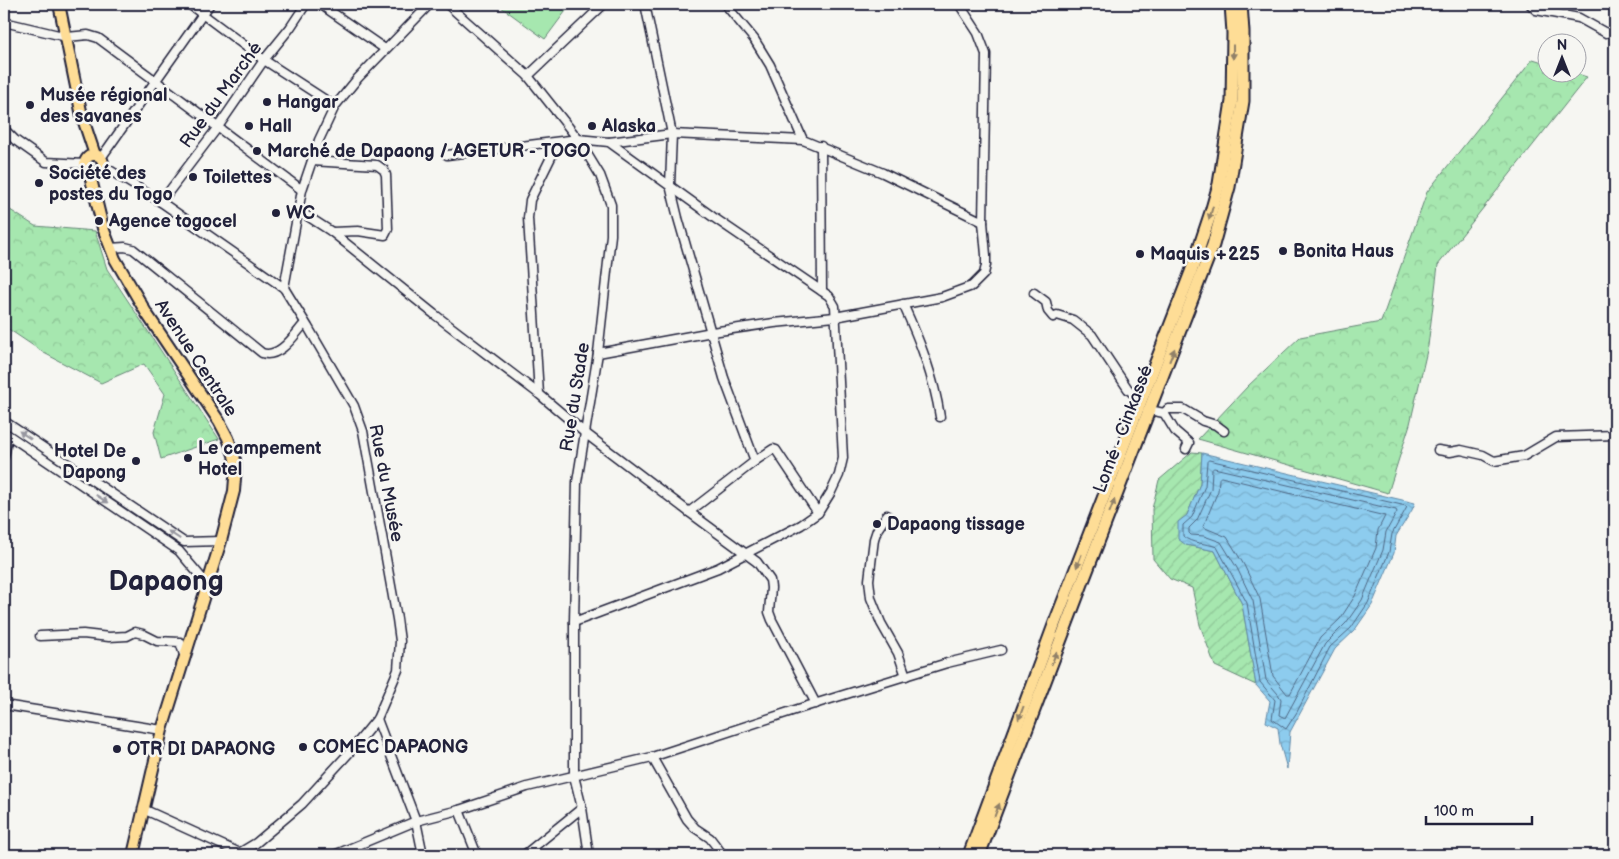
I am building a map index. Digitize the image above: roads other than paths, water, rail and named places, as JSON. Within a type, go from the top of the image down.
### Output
[{"type":"highway","name":"Lomé - Cinkassé","points":[[1231,4],[1238,101]]},
{"type":"highway","name":"Lomé - Cinkassé","points":[[968,855],[1057,618],[1213,246],[1229,186],[1243,32],[1241,4]]},
{"type":"highway","name":"Lomé - Cinkassé","points":[[979,855],[1144,409]]},
{"type":"main road","name":"Avenue Centrale","points":[[60,4],[82,116],[94,164],[97,203],[110,248],[147,314],[209,406],[228,438],[234,455],[236,476],[221,541],[162,730],[133,855]]},
{"type":"street","points":[[189,4],[264,60],[335,106]]},
{"type":"street","points":[[94,164],[210,4]]},
{"type":"street","name":"Rue du Marché","points":[[161,202],[218,127],[264,60],[290,28],[306,4]]},
{"type":"street","points":[[320,4],[385,48]]},
{"type":"street","points":[[284,288],[302,190],[335,106],[385,48],[430,4]]},
{"type":"street","name":"Rue du Stade","points":[[447,4],[528,76],[578,139],[600,175],[611,205],[611,235],[598,353],[577,482],[574,622],[574,776],[582,808],[588,855]]},
{"type":"street","points":[[528,76],[604,4]]},
{"type":"street","points":[[645,4],[672,134],[670,186],[724,378],[755,461]]},
{"type":"street","points":[[725,4],[754,39],[770,65],[803,140]]},
{"type":"street","points":[[598,353],[712,332],[835,317],[942,297],[961,291],[979,280],[984,274],[986,266],[983,222],[986,54],[978,33],[959,4]]},
{"type":"street","points":[[1530,4],[1536,10],[1579,18],[1606,33],[1615,31]]},
{"type":"street","points":[[4,22],[67,37],[88,35],[98,38],[302,190]]},
{"type":"street","name":"Rue du Musée","points":[[4,129],[15,140],[46,162],[94,164],[161,202],[284,288],[360,419],[400,641],[398,670],[377,719],[343,760],[302,804],[240,855]]},
{"type":"street","points":[[447,155],[558,143],[578,139],[609,142],[672,134],[803,140],[883,173],[983,222]]},
{"type":"street","points":[[574,622],[718,568],[801,525],[818,513],[836,483],[843,458],[834,302],[822,291],[712,217],[609,142]]},
{"type":"street","points":[[539,394],[528,218],[532,194],[558,143]]},
{"type":"street","points":[[821,146],[822,291]]},
{"type":"street","points":[[312,161],[377,165],[384,170],[386,176],[388,229],[385,235],[358,231],[332,232]]},
{"type":"street","points":[[298,210],[332,232],[434,314],[539,394],[585,433],[757,562],[770,580],[769,612],[772,620],[816,704]]},
{"type":"street","points":[[110,248],[125,247],[134,250],[262,353],[267,355],[278,352],[305,322]]},
{"type":"street","points":[[1034,293],[1046,302],[1046,308],[1053,317],[1057,315],[1073,320],[1092,335],[1128,389],[1136,396],[1144,409],[1164,413],[1175,430],[1189,443],[1186,449]]},
{"type":"street","points":[[903,304],[928,365],[940,418]]},
{"type":"street","points":[[1164,413],[1168,409],[1183,409],[1203,421],[1216,425],[1224,431]]},
{"type":"street","points":[[4,421],[184,542],[221,541]]},
{"type":"street","points":[[4,457],[6,434],[179,552],[207,584]]},
{"type":"street","points":[[1438,450],[1450,452],[1461,450],[1483,455],[1494,461],[1524,456],[1556,437],[1615,435]]},
{"type":"street","points":[[689,512],[773,449],[776,450],[818,513]]},
{"type":"street","points":[[41,458],[47,450]]},
{"type":"street","points":[[887,515],[877,530],[874,539],[869,580],[871,598],[881,623],[898,653],[906,676]]},
{"type":"street","points":[[40,636],[83,634],[109,638],[127,636],[135,632],[157,641],[180,642],[185,659]]},
{"type":"street","points":[[334,855],[416,821],[459,810],[527,787],[626,765],[964,658],[1001,650]]},
{"type":"street","points":[[4,705],[162,730]]},
{"type":"street","points":[[377,719],[416,821],[423,855]]},
{"type":"street","points":[[652,757],[687,819],[695,828],[710,838],[723,855]]},
{"type":"street","points":[[524,855],[582,808]]},
{"type":"street","points":[[143,809],[240,855]]},
{"type":"street","points":[[459,810],[477,855]]},
{"type":"water","points":[[1202,453],[1415,503],[1396,536],[1394,553],[1372,605],[1354,631],[1335,649],[1290,732],[1287,769],[1278,728],[1266,722],[1270,701],[1256,685],[1242,604],[1215,551],[1186,545],[1178,539],[1178,522],[1187,515],[1200,484]]},
{"type":"place","name":"Hangar","points":[[267,102]]},
{"type":"place","name":"Musée régional des savanes","points":[[30,105]]},
{"type":"place","name":"Hall","points":[[249,126]]},
{"type":"place","name":"Alaska","points":[[592,126]]},
{"type":"place","name":"Marché de Dapaong / AGETUR - TOGO","points":[[257,151]]},
{"type":"place","name":"Toilettes","points":[[193,177]]},
{"type":"place","name":"Société des postes du Togo","points":[[39,183]]},
{"type":"place","name":"WC","points":[[276,213]]},
{"type":"place","name":"Agence togocel","points":[[99,221]]},
{"type":"place","name":"Bonita Haus","points":[[1283,251]]},
{"type":"place","name":"Maquis +225","points":[[1140,254]]},
{"type":"place","name":"Le campement Hotel","points":[[188,458]]},
{"type":"place","name":"Hotel De Dapong","points":[[136,461]]},
{"type":"place","name":"Dapaong tissage","points":[[877,524]]},
{"type":"place","name":"COMEC DAPAONG","points":[[303,747]]},
{"type":"place","name":"OTR DI DAPAONG","points":[[117,749]]},
{"type":"district","name":"Dapaong","points":[[166,581]]}]
